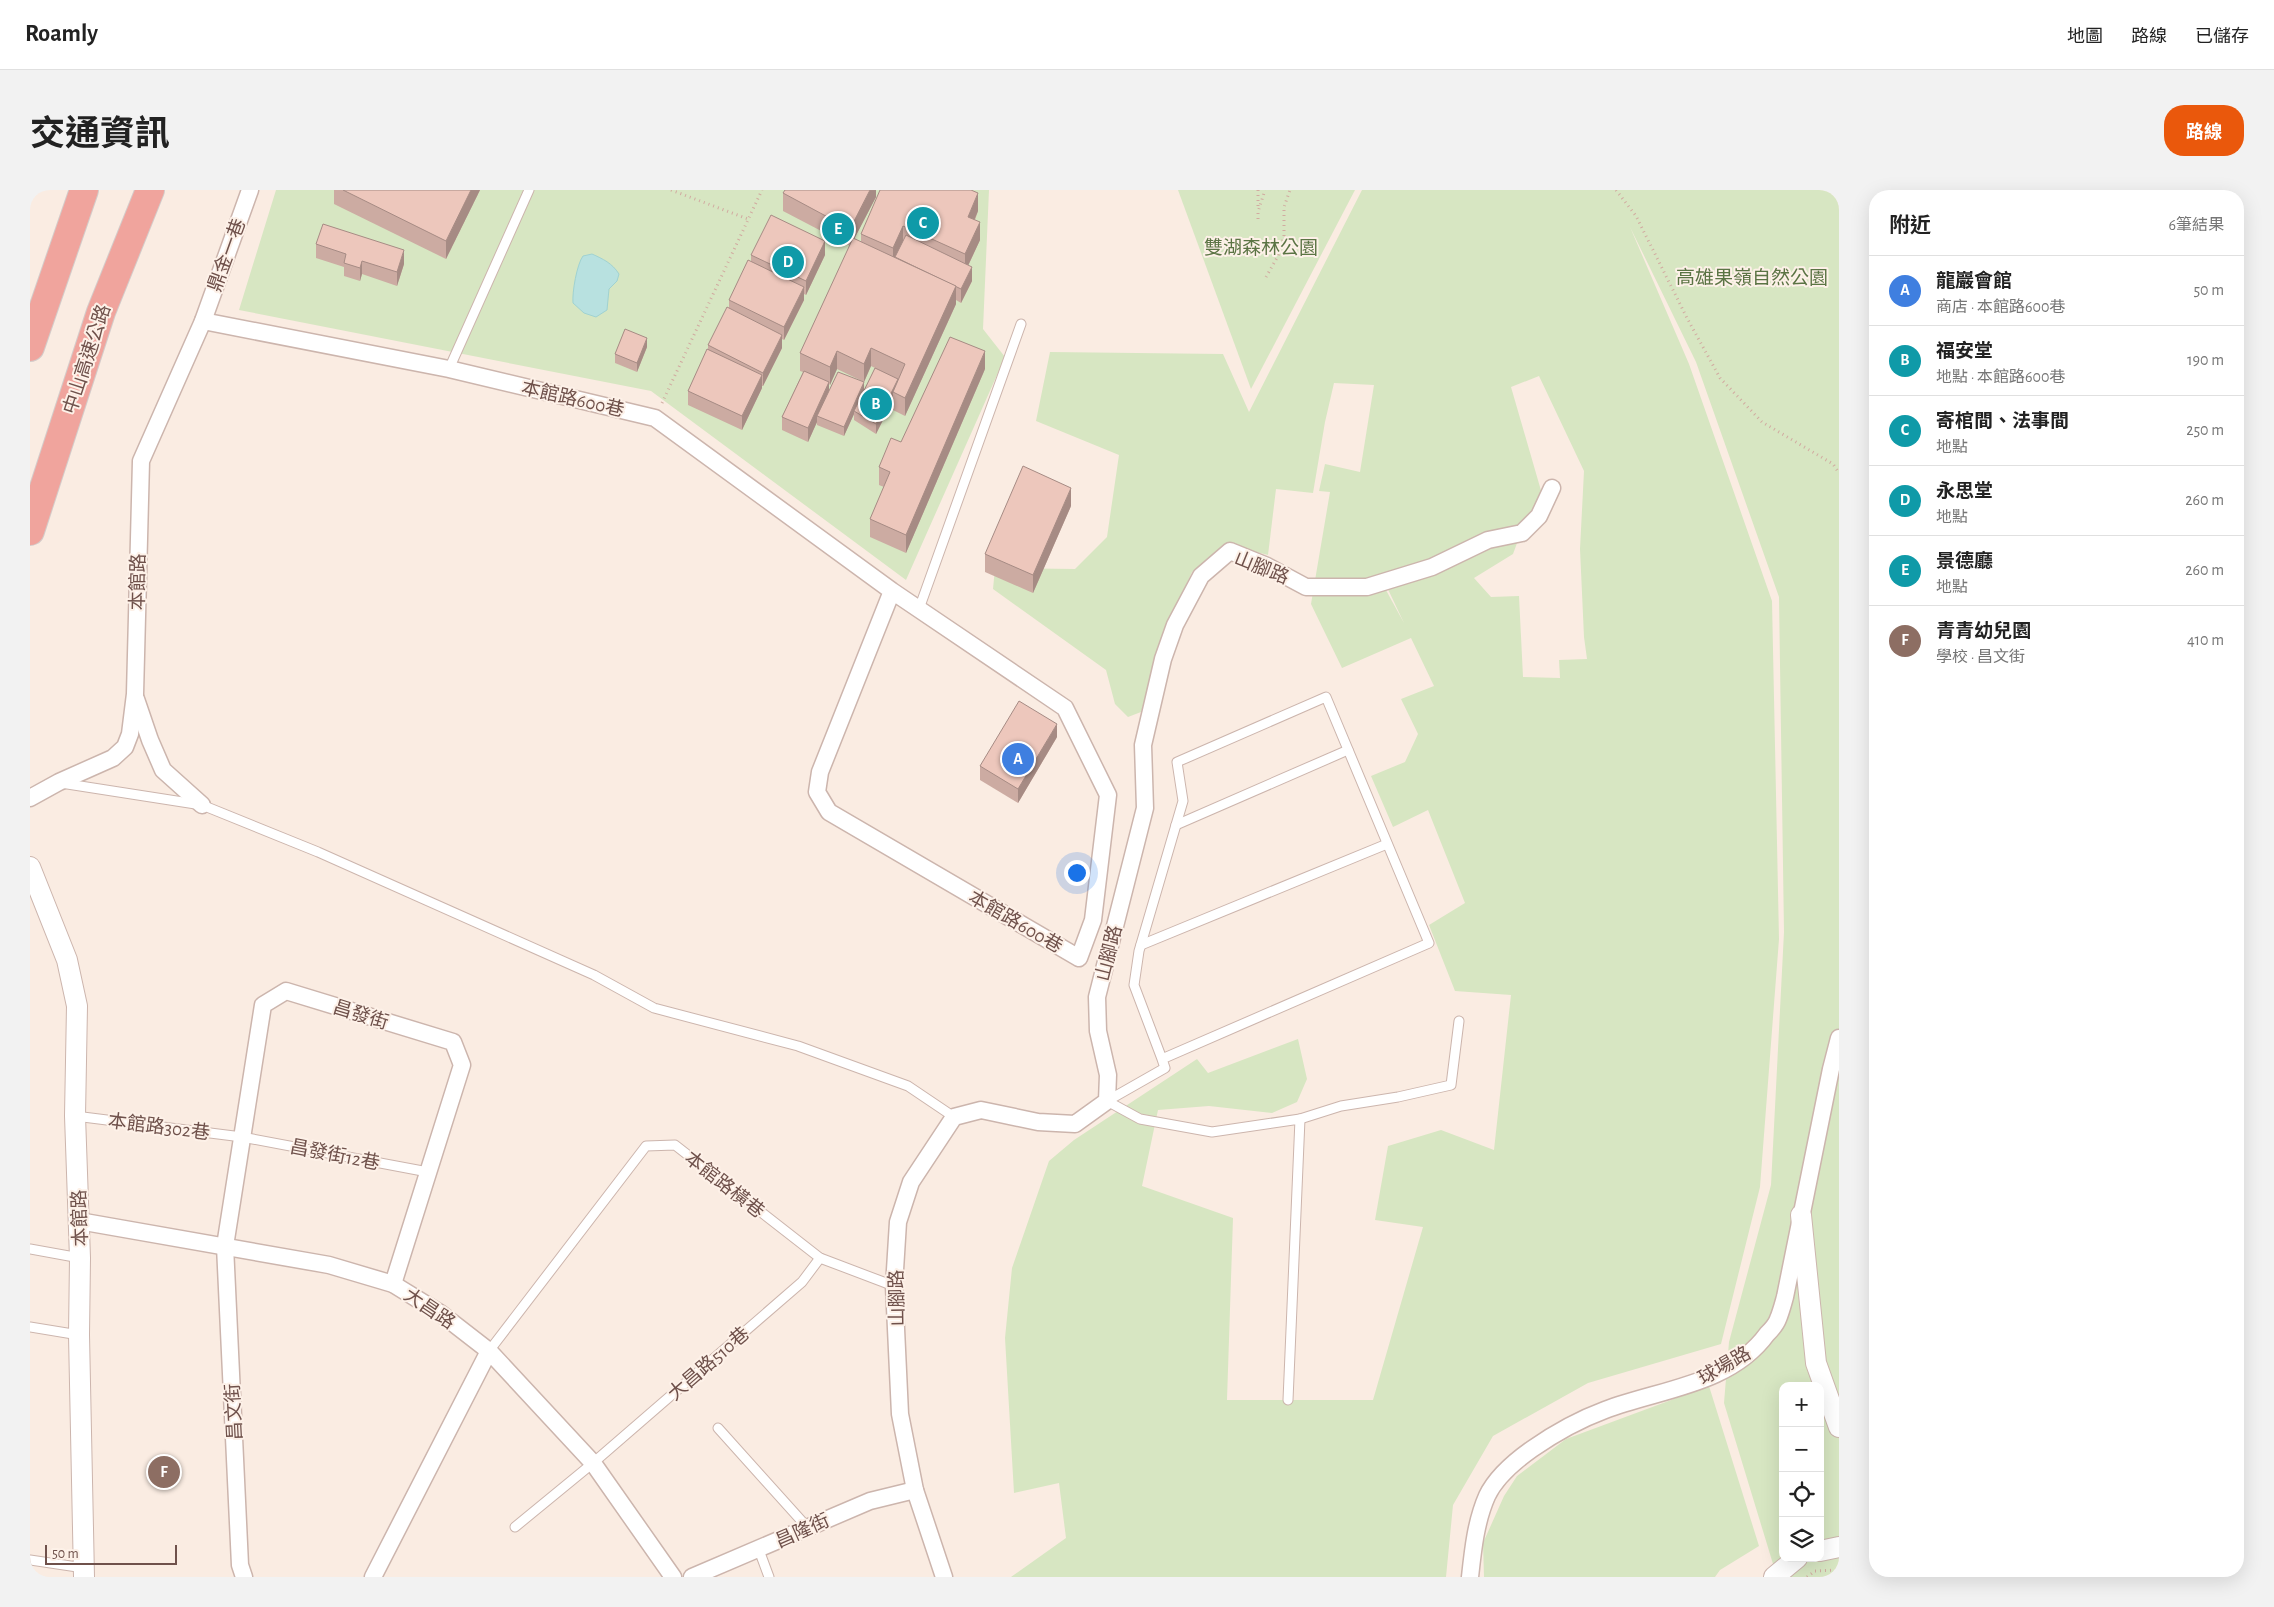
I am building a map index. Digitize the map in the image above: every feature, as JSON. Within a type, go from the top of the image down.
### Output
[{"type":"highway","points":[[30,348],[84,190]]},
{"type":"highway","name":"中山高速公路","points":[[30,532],[101,312],[150,190]]},
{"type":"street","name":"鼎金一巷","points":[[203,321],[250,190]]},
{"type":"street","name":"本館路600巷","points":[[203,321],[449,369],[655,418],[892,591],[1065,708],[1108,795],[1093,920],[1079,958],[829,812],[817,792],[820,772],[892,591]]},
{"type":"street","name":"本館路","points":[[30,798],[59,782],[113,758],[125,747],[130,734],[134,694],[141,461],[203,321]]},
{"type":"street","name":"山腳路","points":[[1107,1101],[1108,1075],[1098,1031],[1097,997],[1145,808],[1143,745],[1163,659],[1175,625],[1201,576],[1230,551],[1267,566],[1306,587],[1367,587],[1432,567],[1488,540],[1522,533],[1539,516],[1552,488]]},
{"type":"street","points":[[134,694],[163,770],[202,805]]},
{"type":"street","name":"本館路","points":[[30,867],[67,960],[77,1006],[75,1116],[80,1258],[79,1336],[84,1572]]},
{"type":"street","name":"昌發街","points":[[226,1246],[263,1005],[286,991],[453,1042],[462,1065],[393,1284]]},
{"type":"street","name":"球場路","points":[[1470,1577],[1477,1530],[1488,1494],[1505,1472],[1525,1454],[1552,1435],[1580,1420],[1607,1409],[1690,1385],[1716,1374],[1743,1359],[1760,1344],[1778,1320],[1839,1038]]},
{"type":"street","points":[[954,1117],[981,1110],[1038,1122],[1075,1124],[1107,1101]]},
{"type":"street","name":"山腳路","points":[[944,1577],[915,1490],[900,1414],[894,1286],[898,1222],[911,1182],[954,1117]]},
{"type":"street","points":[[1801,1215],[1816,1363],[1839,1427]]},
{"type":"street","name":"大昌路","points":[[79,1221],[329,1265],[393,1284],[440,1313],[489,1351],[593,1463],[674,1577]]},
{"type":"street","name":"昌文街","points":[[226,1246],[240,1565],[244,1577]]},
{"type":"street","points":[[373,1577],[489,1351]]},
{"type":"street","name":"昌隆街","points":[[692,1577],[870,1501],[915,1490]]},
{"type":"street","points":[[1774,1577],[1793,1562]]},
{"type":"lane","points":[[449,369],[529,190]]},
{"type":"lane","points":[[919,609],[1021,324]]},
{"type":"lane","points":[[1107,1101],[1165,1068],[1134,985],[1141,945],[1183,801],[1177,762],[1326,697],[1429,943],[1162,1058]]},
{"type":"lane","points":[[1176,825],[1348,750]]},
{"type":"lane","points":[[59,782],[202,805],[318,852],[594,975],[654,1008],[798,1046],[908,1086],[954,1117]]},
{"type":"lane","points":[[1141,945],[1388,844]]},
{"type":"lane","points":[[1107,1101],[1140,1119],[1212,1132],[1300,1119],[1342,1106],[1398,1097],[1451,1085],[1459,1020]]},
{"type":"lane","name":"本館路302巷","points":[[75,1116],[242,1137]]},
{"type":"lane","points":[[1288,1400],[1300,1119]]},
{"type":"lane","name":"昌發街12巷","points":[[242,1137],[428,1172]]},
{"type":"lane","name":"本館路橫巷","points":[[489,1351],[646,1146],[675,1145],[820,1258],[894,1286]]},
{"type":"lane","points":[[30,1249],[80,1258]]},
{"type":"lane","name":"大昌路510巷","points":[[515,1527],[593,1463],[802,1282],[820,1258]]},
{"type":"lane","points":[[30,1327],[79,1336]]},
{"type":"lane","points":[[718,1428],[807,1527]]},
{"type":"lane","points":[[759,1550],[769,1577]]},
{"type":"lane","points":[[30,1560],[84,1572]]},
{"type":"path","points":[[671,190],[748,219]]},
{"type":"path","points":[[655,418],[762,190]]},
{"type":"path","points":[[1258,190],[1258,219]]},
{"type":"path","points":[[1258,212],[1265,190]]},
{"type":"path","points":[[1266,277],[1278,256],[1284,236],[1284,207],[1290,190]]},
{"type":"path","points":[[1616,190],[1636,216],[1687,318],[1720,378],[1762,422],[1833,464],[1839,473]]},
{"type":"path","points":[[1807,1577],[1815,1571],[1839,1570]]},
{"type":"green space","points":[[276,190],[989,190],[983,329],[1005,357],[906,580],[651,391],[239,310]]},
{"type":"green space","name":"雙湖森林公園","points":[[1178,190],[1355,190],[1251,389]]},
{"type":"green space","name":"高雄果嶺自然公園","points":[[1362,190],[1839,190],[1839,1577],[1777,1577],[1724,1403],[1729,1342],[1771,1185],[1784,932],[1779,597],[1696,362],[1630,227],[1689,364],[1772,601],[1779,939],[1760,1187],[1721,1344],[1588,1383],[1493,1436],[1453,1505],[1446,1577],[1011,1577],[1066,1538],[1059,1483],[1014,1493],[1005,1338],[1012,1268],[1049,1161],[1074,1140],[1197,1059],[1208,1073],[1298,1039],[1307,1079],[1297,1102],[1272,1113],[1209,1106],[1158,1110],[1142,1186],[1233,1218],[1227,1400],[1373,1400],[1423,1227],[1375,1220],[1388,1146],[1441,1130],[1494,1150],[1511,995],[1455,991],[1429,925],[1465,903],[1428,810],[1393,827],[1371,776],[1405,762],[1418,734],[1401,699],[1434,686],[1411,638],[1342,668],[1311,604],[1330,492],[1319,491],[1325,464],[1360,472],[1374,385],[1334,383],[1325,422],[1313,493],[1276,489],[1268,555],[1226,544],[1192,572],[1170,619],[1141,712],[1128,717],[1115,704],[1106,670],[993,589],[995,568],[1075,569],[1107,537],[1119,455],[1036,421],[1050,352],[1223,354],[1249,412]],"holes":[[[1539,376],[1584,471],[1580,549],[1584,637],[1587,659],[1559,660],[1560,678],[1523,677],[1519,596],[1491,597],[1474,578],[1513,554],[1520,535],[1385,583],[1404,623],[1381,581],[1526,526],[1542,494],[1511,387]]]},
{"type":"green space","points":[[1709,1386],[1759,1546],[1720,1570],[1715,1577],[1484,1577],[1483,1543],[1504,1496],[1517,1476],[1566,1439]]},
{"type":"water","points":[[592,254],[610,264],[619,274],[617,281],[609,289],[607,310],[596,317],[584,313],[573,303],[575,278],[579,265],[583,256]]},
{"type":"building","points":[[343,190],[471,190],[446,241]]},
{"type":"building","points":[[785,190],[870,190],[850,229],[783,193]]},
{"type":"building","points":[[880,190],[971,190],[978,193],[968,217],[980,222],[965,254],[903,226],[893,248],[861,234]]},
{"type":"building","points":[[771,215],[825,241],[806,281],[751,255]]},
{"type":"building","points":[[323,224],[404,250],[397,272],[362,261],[360,268],[344,263],[346,254],[316,244]]},
{"type":"building","points":[[906,235],[972,267],[961,289],[895,257]]},
{"type":"building","points":[[853,238],[956,286],[905,398],[893,392],[905,364],[871,348],[864,364],[837,351],[830,367],[800,353]]},
{"type":"building","points":[[748,260],[804,287],[784,327],[729,300]]},
{"type":"building","points":[[727,307],[782,335],[763,373],[708,345]]},
{"type":"building","points":[[625,329],[647,338],[637,363],[615,354]]},
{"type":"building","points":[[950,337],[985,351],[906,535],[870,519],[890,472],[879,467],[891,438],[901,442]]},
{"type":"building","points":[[707,349],[762,375],[742,416],[688,391]]},
{"type":"building","points":[[875,368],[898,379],[876,424],[854,411]]},
{"type":"building","points":[[804,371],[829,382],[808,428],[782,417]]},
{"type":"building","points":[[838,372],[864,382],[844,427],[817,416]]},
{"type":"building","points":[[1023,466],[1071,488],[1033,575],[985,554]]},
{"type":"building","points":[[1019,701],[1057,724],[1018,789],[980,766]]},
{"type":"place","name":"寄棺間、法事間","points":[[923,223]]},
{"type":"place","name":"景德廳","points":[[838,229]]},
{"type":"place","name":"永思堂","points":[[788,262]]},
{"type":"place","name":"福安堂","points":[[876,404]]},
{"type":"place","name":"龍巖會館","points":[[1018,759]]},
{"type":"place","name":"青青幼兒園","points":[[164,1472]]}]
